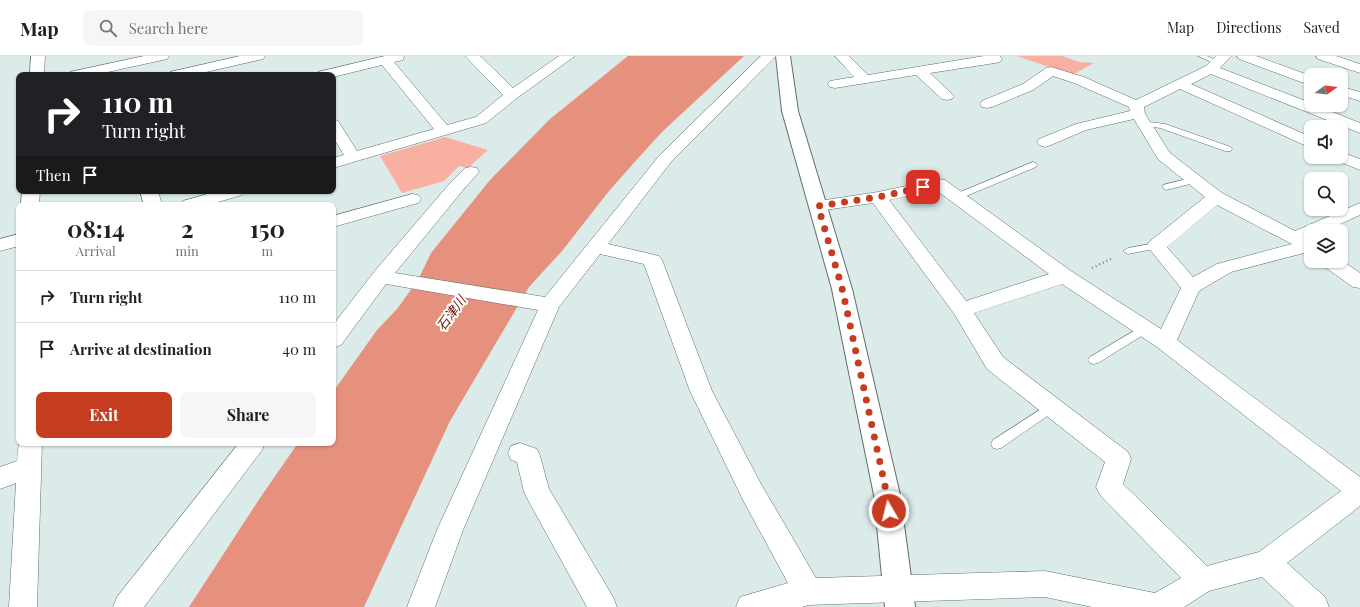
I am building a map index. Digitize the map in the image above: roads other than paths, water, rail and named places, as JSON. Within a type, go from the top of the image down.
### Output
[{"type":"main road","points":[[783,56],[790,111],[842,288],[886,487],[900,598]]},
{"type":"street","points":[[37,72],[38,56]]},
{"type":"street","points":[[89,72],[162,56]]},
{"type":"street","points":[[188,72],[258,56]]},
{"type":"street","points":[[335,72],[400,56]]},
{"type":"street","points":[[472,56],[512,95]]},
{"type":"street","points":[[420,607],[450,530],[550,305],[665,159],[769,56]]},
{"type":"street","points":[[842,56],[864,79]]},
{"type":"street","points":[[835,84],[995,59],[991,56]]},
{"type":"street","points":[[1244,56],[1304,78]]},
{"type":"street","points":[[1323,56],[1360,69]]},
{"type":"street","points":[[336,162],[481,120],[557,59]]},
{"type":"street","points":[[385,60],[443,130]]},
{"type":"street","points":[[1045,142],[1081,127],[1139,114],[1180,84],[1218,62],[1360,128]]},
{"type":"street","points":[[919,71],[947,96]]},
{"type":"street","points":[[987,104],[1028,87],[1051,71],[1079,80],[1139,114],[1164,156],[1216,197],[1304,244]]},
{"type":"street","points":[[1180,84],[1304,140]]},
{"type":"street","points":[[336,129],[353,157]]},
{"type":"street","points":[[1348,160],[1360,165]]},
{"type":"street","points":[[336,336],[381,277],[457,186],[471,172]]},
{"type":"street","points":[[750,607],[808,592],[900,598],[1045,584],[1158,607],[1202,580],[1266,563],[1360,491],[1165,342],[1066,278],[938,184],[878,197],[818,206]]},
{"type":"street","points":[[199,202],[226,194]]},
{"type":"street","points":[[878,197],[962,310],[995,363],[1118,459],[1109,487],[1202,580]]},
{"type":"street","points":[[1191,288],[1156,246],[1216,197]]},
{"type":"street","points":[[336,221],[412,199]]},
{"type":"street","points":[[1335,224],[1360,208]]},
{"type":"street","points":[[0,245],[16,241]]},
{"type":"street","points":[[1165,342],[1191,288],[1224,268],[1304,244]]},
{"type":"street","points":[[596,247],[652,260],[701,391],[752,492],[808,592]]},
{"type":"street","points":[[1339,268],[1360,282]]},
{"type":"street","points":[[381,277],[550,305]]},
{"type":"street","points":[[962,310],[1066,278]]},
{"type":"street","points":[[127,607],[252,446]]},
{"type":"street","points":[[520,453],[528,456],[537,492],[603,607]]},
{"type":"street","points":[[0,478],[30,455]]},
{"type":"street","points":[[23,607],[30,455]]},
{"type":"street","points":[[1266,563],[1315,607]]},
{"type":"lane","points":[[1201,56],[1218,62]]},
{"type":"lane","points":[[1139,114],[1162,126],[1228,149]]},
{"type":"lane","points":[[956,197],[1033,165]]},
{"type":"lane","points":[[1166,187],[1194,180]]},
{"type":"lane","points":[[1128,251],[1156,246]]},
{"type":"lane","points":[[1094,360],[1144,329]]},
{"type":"lane","points":[[997,444],[1052,408]]},
{"type":"water","name":"石津川","points":[[628,56],[744,56],[663,131],[609,191],[562,251],[529,287],[450,421],[364,607],[189,607],[296,446],[336,446],[336,388],[377,330],[397,309],[418,280],[431,253],[490,180],[550,119]]}]
